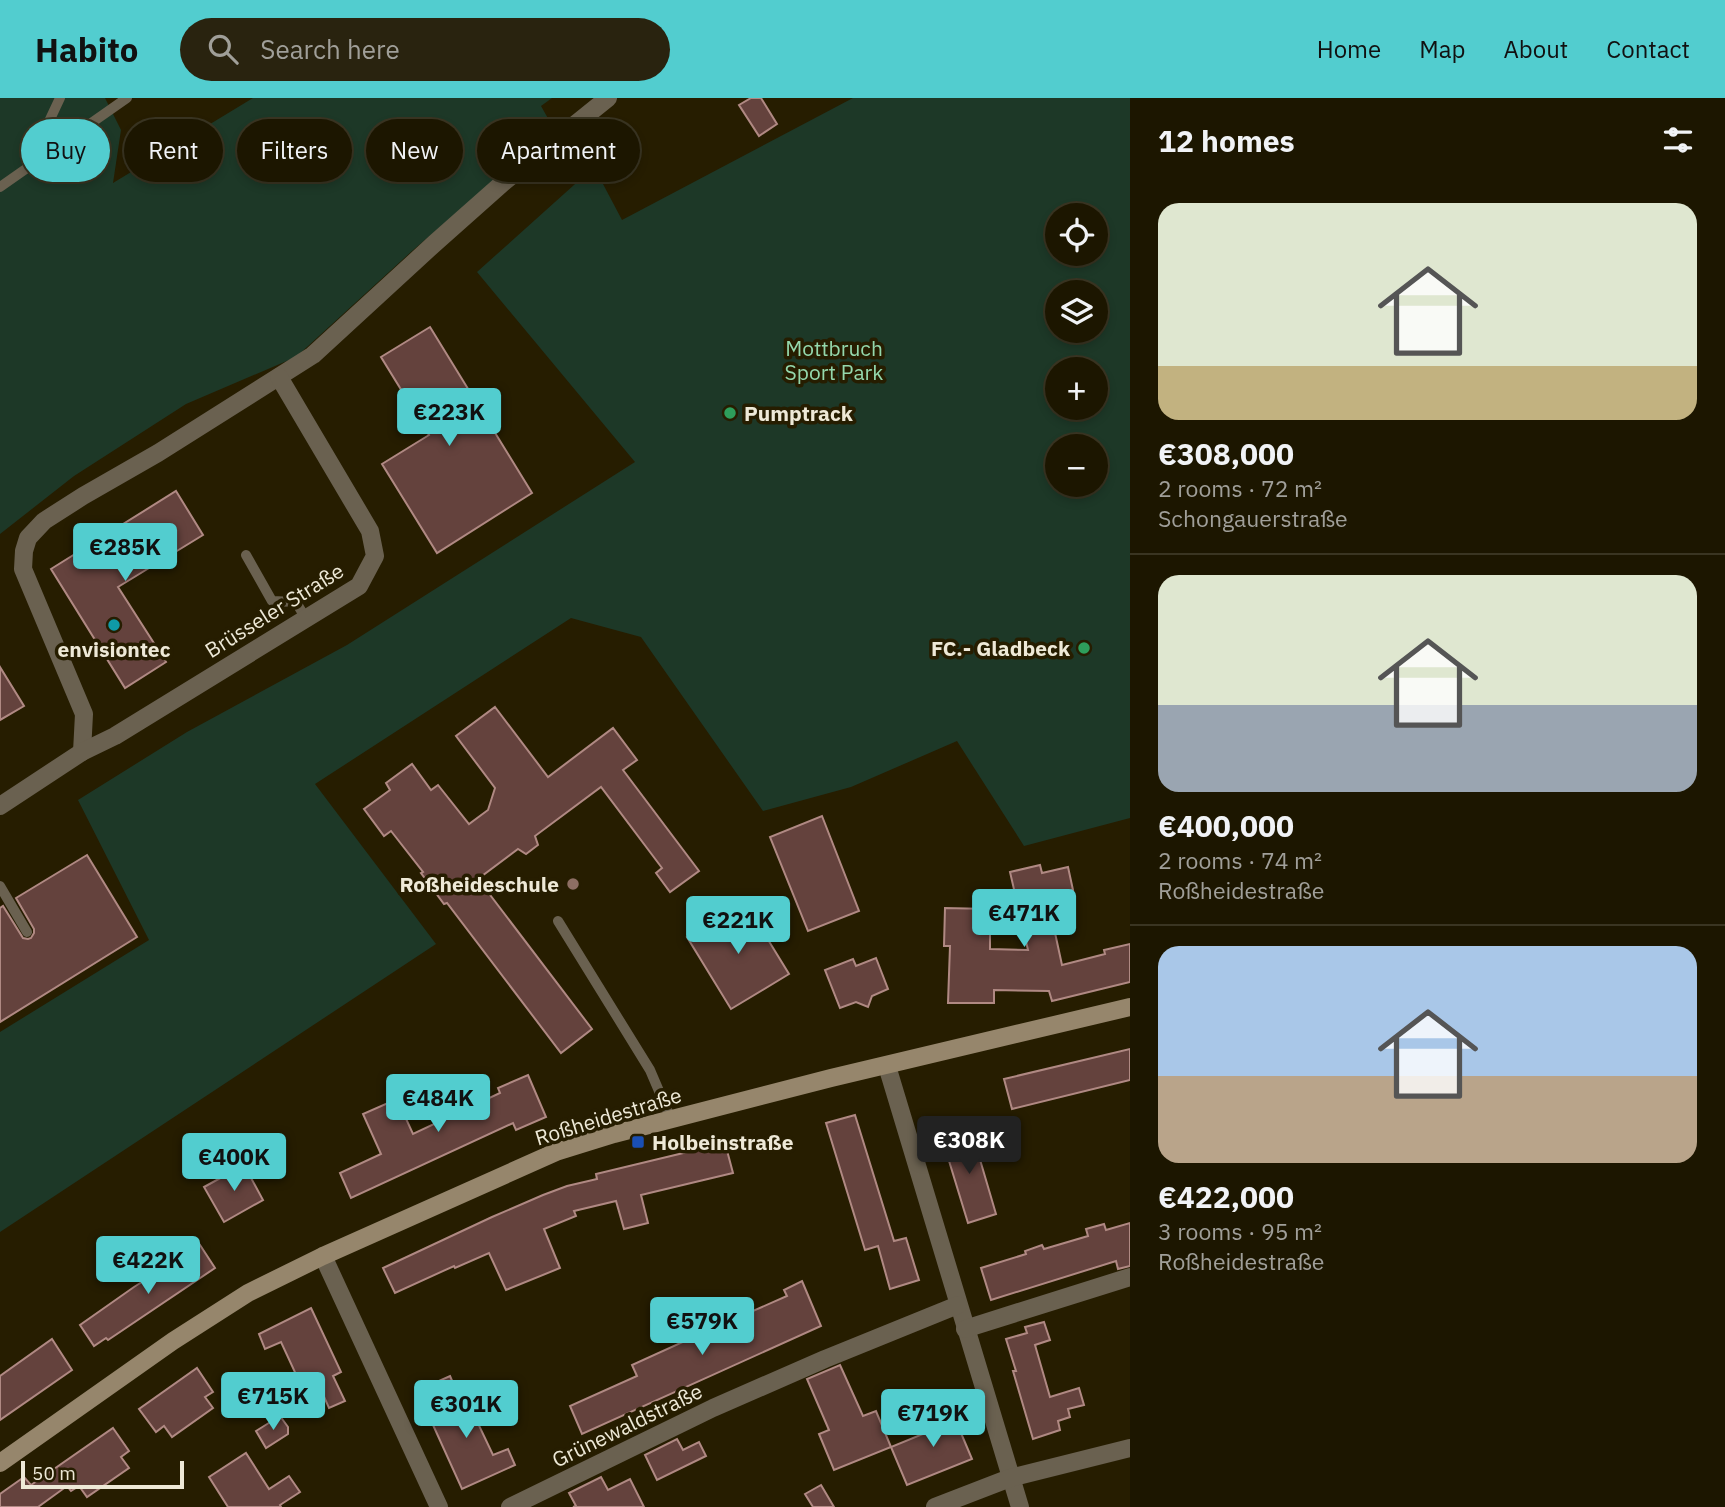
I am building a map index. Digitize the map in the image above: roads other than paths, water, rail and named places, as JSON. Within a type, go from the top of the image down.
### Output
[{"type":"street","points":[[82,752],[84,714],[23,569],[28,538],[44,521],[313,355],[505,181],[608,98]]},
{"type":"street","name":"Brüsseler Straße","points":[[0,806],[82,752],[115,736],[359,586],[375,556],[370,531],[279,377]]},
{"type":"street","name":"Roßheidestraße","points":[[0,1462],[173,1341],[248,1293],[323,1256],[556,1152],[671,1119],[1130,1007]]},
{"type":"street","points":[[887,1066],[1020,1507]]},
{"type":"street","points":[[323,1256],[439,1507]]},
{"type":"street","points":[[965,1329],[1130,1277]]},
{"type":"street","name":"Grünewaldstraße","points":[[510,1507],[713,1408],[958,1305]]},
{"type":"street","points":[[935,1507],[1010,1478],[1130,1448]]},
{"type":"lane","points":[[50,119],[60,98]]},
{"type":"lane","points":[[98,119],[127,98]]},
{"type":"lane","points":[[0,187],[21,173]]},
{"type":"lane","points":[[246,555],[272,601],[296,602],[306,619]]},
{"type":"lane","points":[[0,886],[27,932]]},
{"type":"lane","points":[[558,921],[650,1070],[671,1119]]},
{"type":"place","name":"Pumptrack","points":[[730,413]]},
{"type":"place","name":"envisiontec","points":[[114,625]]},
{"type":"place","name":"FC.- Gladbeck","points":[[1084,648]]},
{"type":"place","name":"Roßheideschule","points":[[573,884]]},
{"type":"place","name":"Holbeinstraße","points":[[638,1142]]},
{"type":"park label","name":"Mottbruch Sport Park","points":[[834,360]]}]
